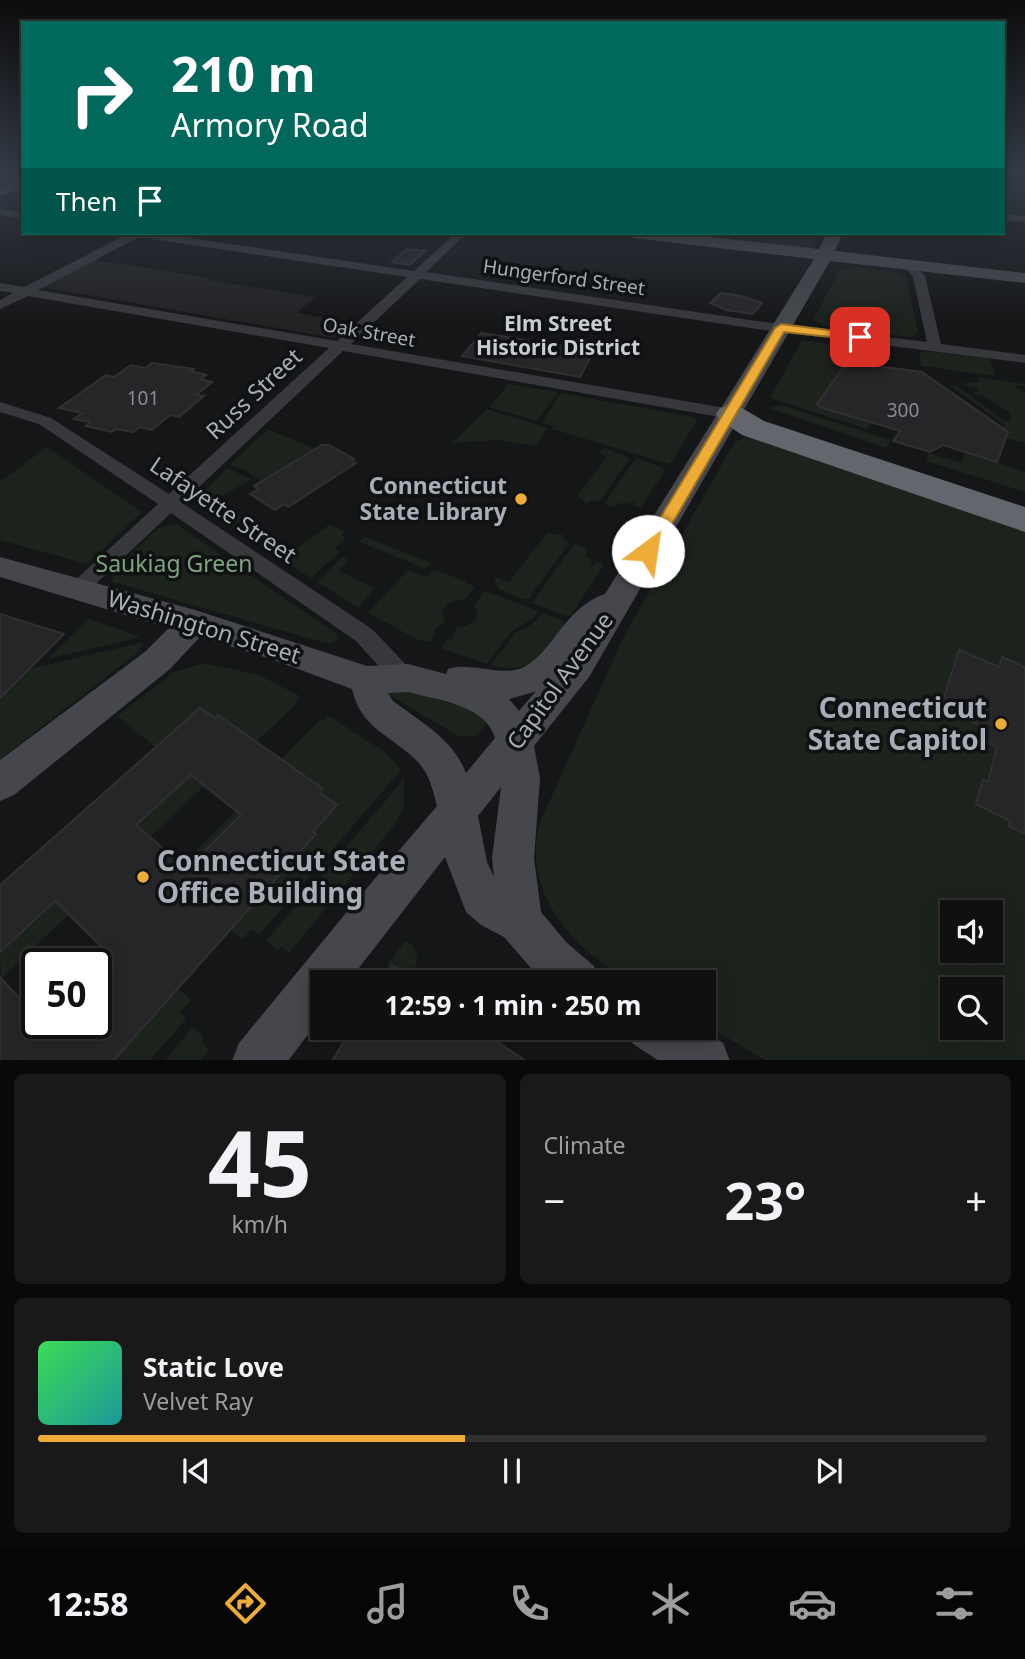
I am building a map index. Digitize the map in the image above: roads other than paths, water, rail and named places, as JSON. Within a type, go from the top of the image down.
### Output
[{"type":"highway","points":[[731,414],[755,414],[778,420],[1025,501]]},
{"type":"highway","points":[[731,414],[753,428],[1025,520]]},
{"type":"main road","points":[[650,235],[1025,278]]},
{"type":"main road","name":"Capitol Avenue","points":[[257,1060],[369,918],[577,667],[731,414],[834,235]]},
{"type":"main road","name":"Washington Street","points":[[0,567],[195,622],[301,656],[468,694],[488,703],[502,714],[516,743],[521,778],[513,858],[520,921]]},
{"type":"main road","points":[[564,970],[551,959],[520,921],[490,906],[477,890],[467,864],[451,785],[439,758],[380,712],[372,700],[388,674],[497,685],[526,682],[547,668],[585,622],[623,593]]},
{"type":"main road","points":[[0,783],[158,660],[195,622]]},
{"type":"main road","points":[[672,1040],[705,1060]]},
{"type":"street","points":[[0,305],[132,235]]},
{"type":"street","name":"Hungerford Street","points":[[149,235],[781,328],[1025,359]]},
{"type":"street","name":"Russ Street","points":[[78,589],[459,235]]},
{"type":"street","points":[[909,265],[919,276],[935,347]]},
{"type":"street","points":[[922,286],[928,275],[944,269]]},
{"type":"street","name":"Oak Street","points":[[0,286],[731,414]]},
{"type":"street","name":"Lafayette Street","points":[[0,407],[45,421],[365,635],[388,674]]},
{"type":"place","name":"Connecticut State Library","points":[[521,499]]},
{"type":"place","name":"Connecticut State Capitol","points":[[1001,724]]},
{"type":"place","name":"Connecticut State Office Building","points":[[143,877]]},
{"type":"district","name":"Elm Street Historic District","points":[[558,336]]},
{"type":"park label","name":"Saukiag Green","points":[[174,564]]}]
